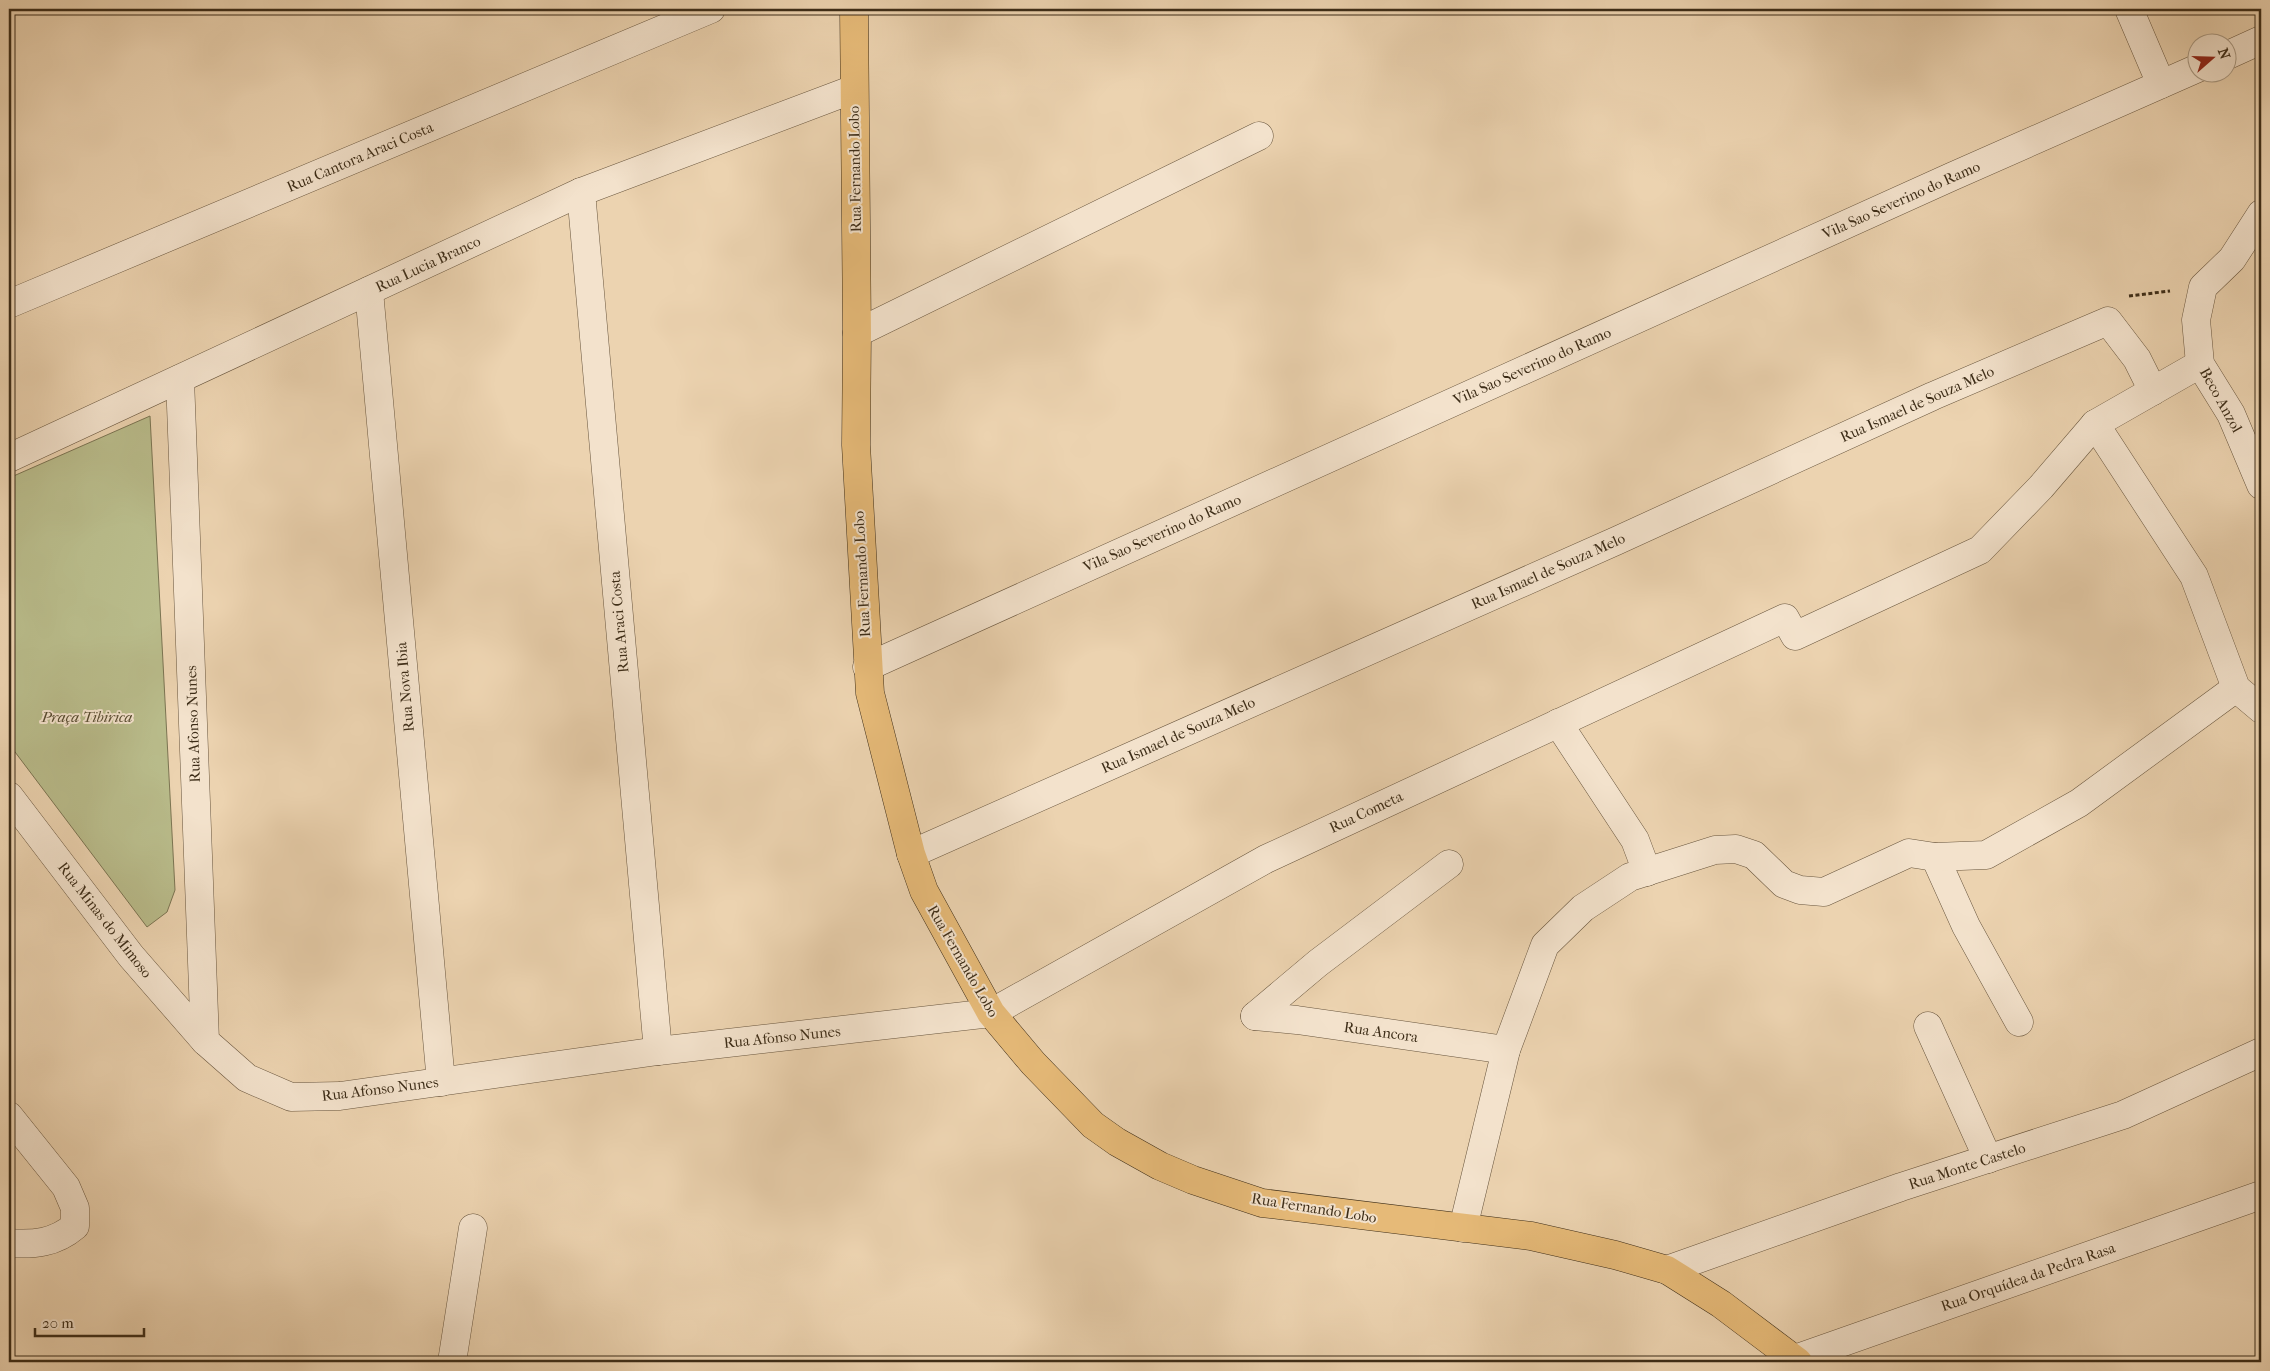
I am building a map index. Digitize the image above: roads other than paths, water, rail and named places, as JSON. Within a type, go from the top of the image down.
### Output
[{"type":"main road","name":"Rua Fernando Lobo","points":[[854,9],[857,333],[856,445],[870,693],[911,854],[924,891],[991,1013],[1033,1063],[1093,1125],[1117,1142],[1160,1166],[1193,1180],[1262,1203],[1532,1236],[1615,1254],[1667,1270],[1721,1304],[1797,1361]]},
{"type":"street","name":"Rua Cantora Araci Costa","points":[[9,304],[711,9]]},
{"type":"street","points":[[2129,9],[2161,84]]},
{"type":"street","points":[[2238,50],[2261,40]]},
{"type":"street","name":"Vila Sao Severino do Ramo","points":[[867,666],[1951,177],[2188,72]]},
{"type":"street","name":"Rua Lucia Branco","points":[[9,458],[581,192],[854,89]]},
{"type":"street","points":[[857,333],[1259,136]]},
{"type":"street","name":"Rua Araci Costa","points":[[581,192],[658,1051]]},
{"type":"street","name":"Beco Anzol","points":[[2261,214],[2232,260],[2203,287],[2196,320],[2200,364],[2231,414],[2261,484]]},
{"type":"street","name":"Rua Nova Ibia","points":[[369,291],[441,1082]]},
{"type":"street","name":"Rua Ismael de Souza Melo","points":[[911,854],[1616,541],[1933,396],[2108,321],[2137,359],[2153,390]]},
{"type":"street","points":[[2200,364],[2095,424],[2194,576],[2236,688],[2261,708]]},
{"type":"street","name":"Rua Afonso Nunes","points":[[180,379],[205,1042],[247,1078],[290,1097],[340,1096],[658,1051],[991,1013]]},
{"type":"street","name":"Rua Cometa","points":[[991,1013],[1266,859],[1752,632],[1785,618],[1795,636],[1980,550],[2047,480],[2095,424]]},
{"type":"street","points":[[1463,1228],[1506,1050],[1545,945],[1583,908],[1630,877],[1715,850],[1736,848],[1754,855],[1784,884],[1800,890],[1824,892],[1909,853],[1935,857],[1986,855],[2078,803],[2236,688]]},
{"type":"street","points":[[1558,723],[1635,840],[1647,872]]},
{"type":"street","name":"Rua Minas do Mimoso","points":[[9,796],[131,956],[205,1042]]},
{"type":"street","points":[[1935,857],[1966,926],[2019,1022]]},
{"type":"street","name":"Rua Ancora","points":[[1449,864],[1318,963],[1255,1016],[1297,1020],[1506,1050]]},
{"type":"street","points":[[1928,1026],[1988,1159]]},
{"type":"street","name":"Rua Monte Castelo","points":[[1667,1270],[1901,1187],[2123,1116],[2261,1052]]},
{"type":"street","points":[[9,1116],[66,1187],[75,1208],[75,1226],[66,1234],[49,1241],[9,1243]]},
{"type":"street","name":"Rua Orquídea da Pedra Rasa","points":[[1797,1361],[2261,1195]]},
{"type":"street","points":[[452,1362],[473,1228]]},
{"type":"park label","name":"Praça Tibirica","points":[[87,717]]}]
